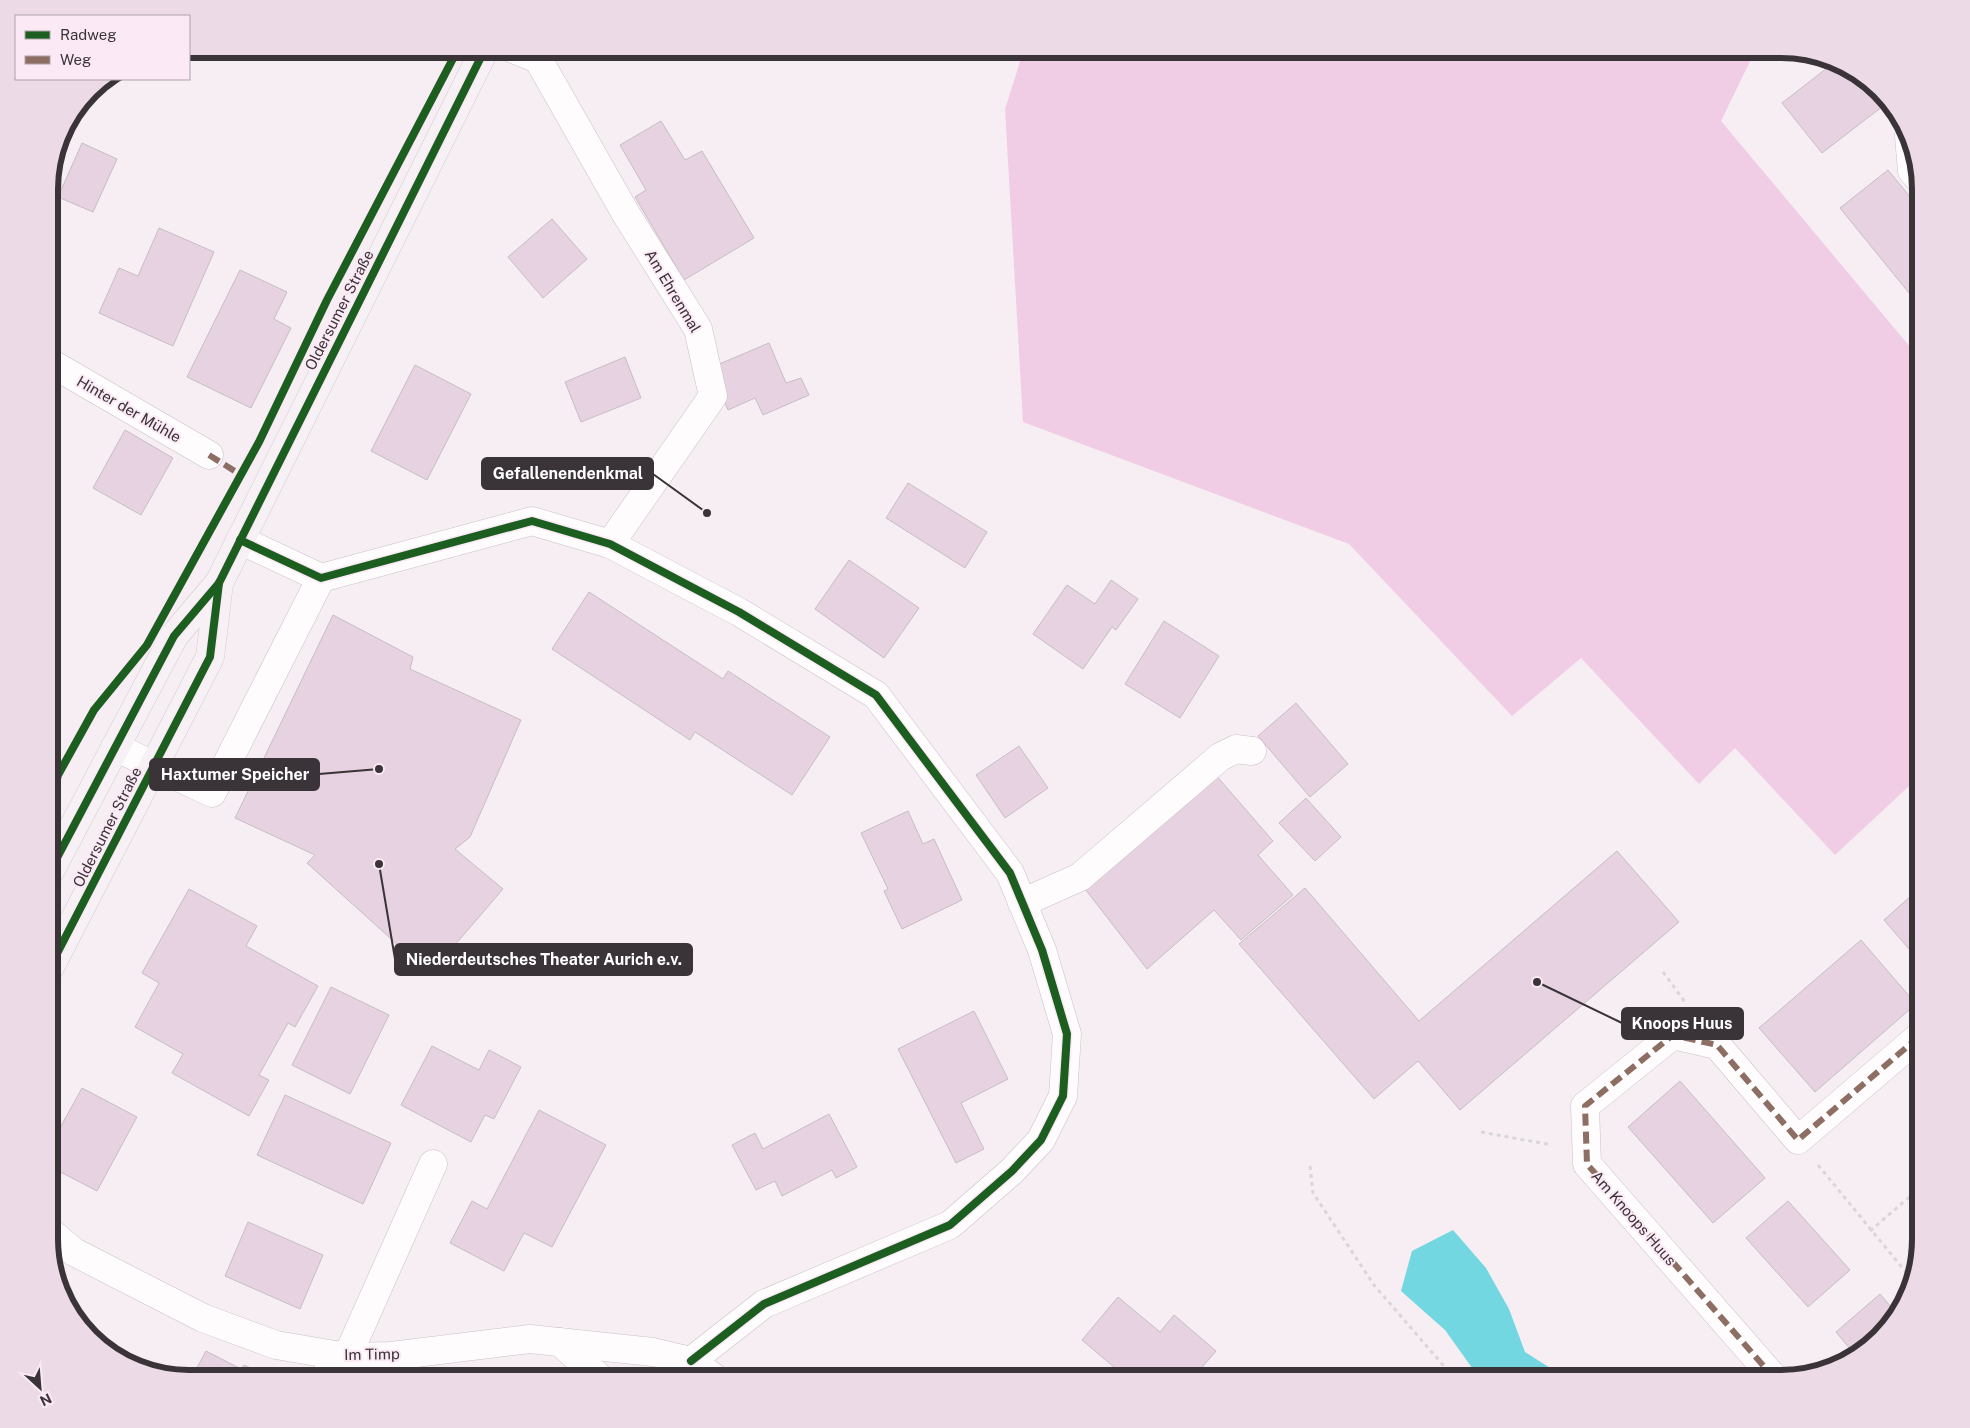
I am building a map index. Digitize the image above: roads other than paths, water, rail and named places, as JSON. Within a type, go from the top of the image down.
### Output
[{"type":"main road","name":"Oldersumer Straße","points":[[58,856],[174,636],[218,583],[481,58]]},
{"type":"main road","name":"Oldersumer Straße","points":[[58,951],[210,657],[218,583]]},
{"type":"street","name":"Am Ehrenmal","points":[[536,58],[538,59],[626,214],[698,329],[713,396],[610,544]]},
{"type":"street","name":"Hinter der Mühle","points":[[58,367],[209,456]]},
{"type":"street","points":[[240,540],[321,578],[532,521],[610,544],[739,612],[876,695],[1010,873],[1042,950],[1067,1034],[1063,1096],[1042,1140],[1012,1171],[950,1225],[764,1304],[691,1361]]},
{"type":"street","points":[[115,747],[212,793],[321,578]]},
{"type":"street","points":[[1022,903],[1080,877],[1220,757],[1236,749],[1252,751]]},
{"type":"street","name":"Am Knoops Huus","points":[[1767,1370],[1587,1164],[1585,1106],[1673,1036],[1717,1045],[1798,1140],[1912,1043]]},
{"type":"street","points":[[331,1370],[341,1356],[433,1164]]},
{"type":"street","name":"Im Timp","points":[[61,1248],[203,1318],[276,1345],[341,1356],[391,1356],[530,1339],[653,1352],[691,1361],[704,1370]]},
{"type":"street","points":[[560,1342],[591,1370]]},
{"type":"water","points":[[1453,1230],[1486,1268],[1509,1309],[1525,1352],[1553,1370],[1474,1370],[1445,1330],[1401,1291],[1412,1251]]},
{"type":"place","name":"Gefallenendenkmal","points":[[707,513]]},
{"type":"place","name":"Haxtumer Speicher","points":[[379,769]]},
{"type":"place","name":"Niederdeutsches Theater Aurich e.v.","points":[[379,864]]},
{"type":"place","name":"Knoops Huus","points":[[1537,982]]}]
